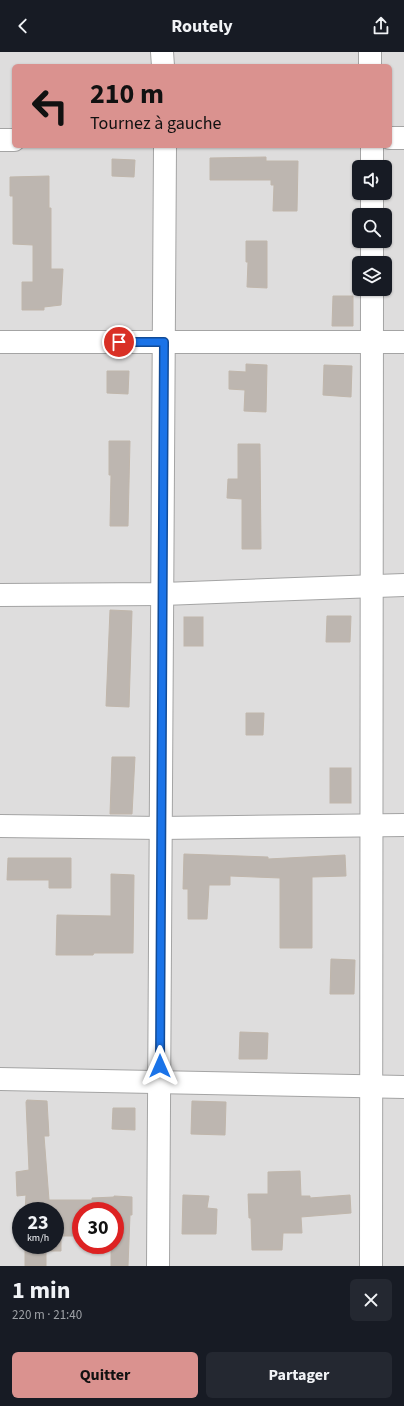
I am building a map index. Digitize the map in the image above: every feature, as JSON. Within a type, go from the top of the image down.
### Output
[{"type":"street","points":[[162,52],[162,64]]},
{"type":"street","points":[[370,52],[370,64]]},
{"type":"street","points":[[392,138],[404,138]]},
{"type":"street","points":[[0,140],[12,140]]},
{"type":"street","points":[[158,1266],[162,828],[165,148]]},
{"type":"street","points":[[372,148],[372,160]]},
{"type":"street","points":[[371,1266],[372,296]]},
{"type":"street","points":[[0,342],[404,342]]},
{"type":"street","points":[[0,594],[163,594],[404,585]]},
{"type":"street","points":[[0,826],[162,828],[404,825]]},
{"type":"street","points":[[0,1079],[404,1087]]},
{"type":"shaded area","points":[[0,52],[404,52],[404,1266],[0,1266]]},
{"type":"building","points":[[266,157],[266,161],[298,161],[297,211],[273,211],[274,185],[271,185],[271,180],[210,180],[210,158]]},
{"type":"building","points":[[112,159],[135,160],[134,177],[112,176]]},
{"type":"building","points":[[49,176],[49,208],[51,208],[51,269],[63,269],[61,305],[44,307],[44,310],[22,310],[22,282],[33,282],[33,245],[13,244],[13,196],[10,196],[10,177]]},
{"type":"building","points":[[246,241],[267,241],[267,288],[247,287],[248,262],[246,262]]},
{"type":"building","points":[[333,296],[353,296],[353,326],[332,326]]},
{"type":"building","points":[[246,364],[267,365],[266,412],[244,411],[245,390],[229,389],[229,371],[246,372]]},
{"type":"building","points":[[324,365],[352,366],[351,397],[323,395]]},
{"type":"building","points":[[107,371],[129,371],[128,394],[107,393]]},
{"type":"building","points":[[109,441],[130,441],[128,526],[110,526],[111,475],[109,475]]},
{"type":"building","points":[[238,444],[260,444],[261,549],[242,549],[242,499],[227,498],[228,479],[238,479]]},
{"type":"building","points":[[110,610],[132,611],[129,707],[106,706]]},
{"type":"building","points":[[327,616],[351,616],[350,642],[326,642]]},
{"type":"building","points":[[184,617],[203,617],[203,646],[184,646]]},
{"type":"building","points":[[246,713],[264,713],[263,735],[246,735]]},
{"type":"building","points":[[112,757],[135,757],[132,814],[110,814]]},
{"type":"building","points":[[330,768],[351,768],[351,803],[330,803]]},
{"type":"building","points":[[184,854],[268,857],[268,859],[345,855],[346,876],[312,877],[312,948],[280,948],[280,878],[230,876],[230,885],[209,885],[207,919],[188,919],[188,889],[183,889]]},
{"type":"building","points":[[8,858],[71,858],[71,888],[49,888],[49,880],[7,880]]},
{"type":"building","points":[[111,874],[134,875],[133,953],[56,955],[57,915],[111,916]]},
{"type":"building","points":[[331,959],[355,960],[354,994],[330,994]]},
{"type":"building","points":[[240,1032],[268,1033],[267,1059],[239,1059]]},
{"type":"building","points":[[27,1100],[47,1101],[49,1136],[44,1136],[49,1200],[92,1200],[92,1198],[114,1196],[132,1197],[128,1266],[111,1266],[111,1254],[124,1254],[124,1202],[72,1202],[72,1236],[64,1236],[64,1202],[26,1202],[26,1195],[17,1196],[16,1172],[29,1170]]},
{"type":"building","points":[[192,1101],[226,1102],[225,1135],[191,1134]]},
{"type":"building","points":[[113,1108],[135,1108],[135,1130],[112,1129]]},
{"type":"building","points":[[300,1171],[301,1196],[310,1196],[310,1198],[350,1195],[351,1213],[301,1217],[302,1233],[283,1233],[282,1250],[252,1250],[251,1218],[249,1218],[248,1194],[268,1194],[268,1172]]},
{"type":"building","points":[[183,1195],[209,1196],[207,1208],[217,1209],[216,1234],[182,1234]]},
{"type":"building","points":[[25,1254],[46,1254],[46,1266],[25,1266]]},
{"type":"route","points":[[119,342],[164,342],[160,1066]]}]
